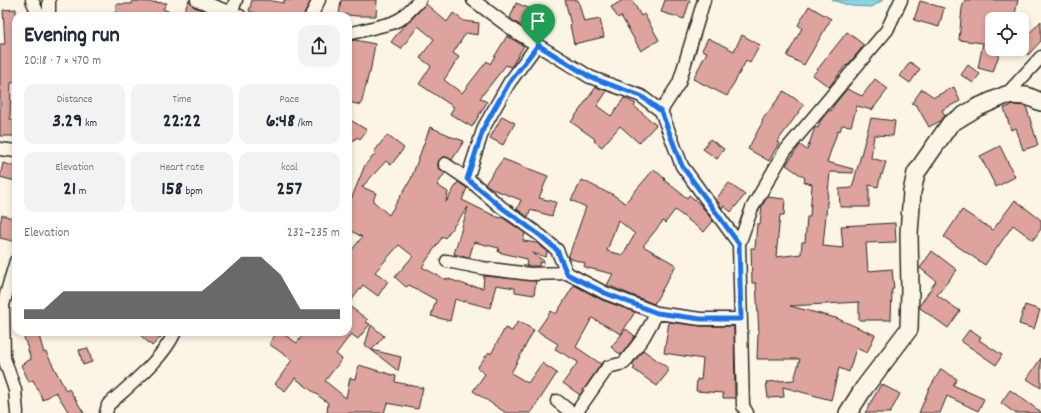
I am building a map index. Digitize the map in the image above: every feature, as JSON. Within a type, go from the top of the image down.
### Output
[{"type":"street","points":[[32,0],[37,12]]},
{"type":"street","points":[[49,0],[49,12]]},
{"type":"street","points":[[197,0],[227,12]]},
{"type":"street","points":[[234,12],[236,0]]},
{"type":"street","points":[[313,12],[319,0]]},
{"type":"street","points":[[352,33],[392,23],[402,18],[420,0]]},
{"type":"street","points":[[473,0],[516,32],[590,77],[641,96],[661,111],[682,166],[739,244]]},
{"type":"street","points":[[661,111],[679,83],[704,0]]},
{"type":"street","points":[[747,413],[743,406],[739,244],[752,208],[785,151],[887,30],[901,0]]},
{"type":"street","points":[[467,179],[484,127],[509,83],[538,45]]},
{"type":"street","points":[[1006,96],[1041,57]]},
{"type":"street","points":[[848,413],[864,388],[909,329],[909,233],[916,173],[950,124],[976,108],[1006,96],[1027,96],[1041,102]]},
{"type":"street","points":[[0,149],[12,150]]},
{"type":"street","points":[[445,164],[467,179],[557,250],[567,274]]},
{"type":"street","points":[[447,261],[482,268],[530,274],[567,274],[605,293],[657,313],[701,319],[741,319]]},
{"type":"street","points":[[12,273],[1,304],[4,358],[15,390],[17,413]]},
{"type":"street","points":[[576,413],[608,367],[624,363],[643,338],[657,313]]},
{"type":"street","points":[[106,413],[108,404],[149,367],[170,343],[173,336]]},
{"type":"street","points":[[558,401],[572,413]]},
{"type":"water","points":[[832,0],[883,0],[872,7],[851,6]]},
{"type":"building","points":[[189,0],[194,7],[207,12],[184,12]]},
{"type":"building","points":[[252,0],[267,0],[284,3],[284,0],[311,0],[306,12],[249,11]]},
{"type":"building","points":[[341,0],[377,0],[376,16],[357,16],[352,15],[352,12],[339,12]]},
{"type":"building","points":[[565,0],[578,0],[584,22],[600,19],[604,37],[574,44]]},
{"type":"building","points":[[623,0],[632,0],[641,16],[644,14],[659,40],[641,51],[621,16],[618,18],[611,7]]},
{"type":"building","points":[[665,0],[690,0],[684,19],[661,12]]},
{"type":"building","points":[[965,0],[1018,0],[1015,12],[985,12],[985,56],[999,56],[993,72],[978,68],[983,43],[959,40],[962,8]]},
{"type":"building","points":[[132,1],[167,3],[163,9],[170,12],[115,12],[116,4],[132,4]]},
{"type":"building","points":[[920,1],[944,8],[939,27],[914,20]]},
{"type":"building","points":[[516,3],[536,11],[529,28],[516,23],[510,18]]},
{"type":"building","points":[[426,4],[447,22],[453,13],[464,21],[479,23],[478,35],[466,33],[453,53],[459,57],[444,80],[462,93],[487,61],[490,64],[507,36],[524,46],[511,67],[506,65],[480,98],[487,102],[472,127],[450,114],[454,107],[419,84],[431,66],[420,58],[434,39],[418,26],[401,49],[391,42],[404,25],[405,26]]},
{"type":"building","points":[[809,6],[831,19],[804,65],[787,56],[802,28],[798,25]]},
{"type":"building","points":[[16,9],[16,12],[12,12],[12,83],[10,119],[12,119],[12,136],[0,136],[0,44],[5,44],[3,10]]},
{"type":"building","points":[[1041,21],[1041,41],[1029,54],[1029,34]]},
{"type":"building","points":[[847,32],[864,45],[829,87],[813,75]]},
{"type":"building","points":[[742,35],[760,45],[750,63],[746,61],[727,96],[693,79],[707,52],[702,50],[708,38],[734,51]]},
{"type":"building","points":[[352,41],[375,44],[370,73],[361,105],[352,103]]},
{"type":"building","points":[[910,62],[920,69],[910,83],[900,76]]},
{"type":"building","points":[[968,65],[980,74],[973,83],[961,75]]},
{"type":"building","points":[[875,79],[888,89],[872,110],[857,106],[851,126],[842,125],[840,131],[838,130],[827,162],[853,169],[853,173],[830,172],[823,246],[843,248],[841,226],[895,223],[896,242],[866,243],[868,271],[892,269],[894,289],[892,289],[891,320],[859,320],[859,302],[790,306],[836,318],[875,335],[867,353],[856,348],[849,372],[839,368],[831,400],[783,387],[784,397],[768,398],[766,382],[794,380],[800,359],[757,359],[759,333],[756,283],[752,283],[751,248],[755,248],[757,224],[760,224],[762,206],[767,197],[785,199],[784,215],[780,215],[776,257],[801,254],[802,242],[805,242],[807,217],[810,217],[812,184],[804,182],[805,178],[786,165],[800,145],[807,150],[815,127],[818,128],[821,120],[829,110],[831,111],[847,89],[862,96]]},
{"type":"building","points":[[596,87],[607,91],[597,106],[611,116],[624,98],[636,104],[634,106],[656,125],[639,143],[620,126],[602,147],[594,141],[595,139],[571,122]]},
{"type":"building","points":[[954,87],[960,101],[942,110],[945,116],[940,121],[929,127],[917,106],[912,103],[922,89],[934,97]]},
{"type":"building","points":[[784,91],[804,105],[777,142],[779,143],[769,161],[748,149],[763,121],[762,120]]},
{"type":"building","points":[[1013,105],[1026,106],[1038,145],[1023,150],[1016,128],[1011,130],[1004,108]]},
{"type":"building","points":[[502,116],[515,123],[503,145],[490,138]]},
{"type":"building","points":[[871,118],[895,121],[893,136],[874,135],[871,158],[886,162],[878,187],[869,185],[869,207],[840,207],[839,189],[852,188]]},
{"type":"building","points":[[352,121],[367,130],[360,139],[357,137],[352,143]]},
{"type":"building","points":[[430,127],[464,141],[452,160],[442,157],[438,163],[438,168],[445,173],[437,185],[448,192],[446,202],[458,182],[467,188],[462,200],[497,217],[503,218],[525,233],[523,241],[537,243],[547,251],[546,257],[532,253],[544,261],[544,263],[540,262],[539,266],[526,266],[527,259],[498,252],[499,248],[474,242],[469,258],[454,254],[468,207],[445,238],[443,236],[422,267],[446,280],[446,278],[472,287],[483,288],[484,276],[536,281],[534,295],[515,292],[515,288],[496,285],[490,308],[455,299],[450,321],[431,316],[436,300],[409,285],[406,287],[395,277],[413,256],[399,245],[375,272],[388,281],[378,296],[363,285],[352,300],[352,250],[362,237],[352,231],[352,197],[365,165],[376,153],[374,152],[387,135],[404,148],[391,165],[386,161],[362,187],[376,193],[373,201],[389,215],[411,179]]},
{"type":"building","points":[[710,139],[724,149],[717,159],[703,149]]},
{"type":"building","points":[[1000,146],[1015,177],[996,187],[980,156]]},
{"type":"building","points":[[503,159],[548,176],[539,198],[556,202],[552,216],[530,210],[528,217],[517,209],[521,200],[495,190],[485,184]]},
{"type":"building","points":[[3,163],[12,166],[12,180],[0,177]]},
{"type":"building","points":[[654,169],[665,179],[664,180],[687,198],[689,195],[700,204],[713,221],[704,232],[675,210],[665,223],[663,221],[643,246],[676,265],[654,304],[607,285],[613,274],[584,267],[585,263],[568,258],[586,207],[571,200],[582,180],[608,193],[609,192],[625,203]],"holes":[[[618,220],[635,234],[623,255],[607,251]]]},
{"type":"building","points":[[729,183],[745,195],[731,212],[724,206],[722,208],[716,199]]},
{"type":"building","points":[[1015,200],[1041,220],[1041,229],[1033,240],[1013,225],[985,265],[944,237],[962,210],[993,230]]},
{"type":"building","points":[[2,215],[12,218],[12,241],[0,238],[0,224]]},
{"type":"building","points":[[932,251],[957,270],[937,295],[960,311],[948,328],[920,308],[920,305],[936,281],[920,268]]},
{"type":"building","points":[[574,285],[602,300],[635,312],[621,334],[592,318],[576,347],[601,364],[580,395],[563,383],[578,362],[555,349],[558,344],[537,331],[551,311],[556,314]]},
{"type":"building","points":[[1025,305],[1040,310],[1034,329],[1019,324]]},
{"type":"building","points":[[352,308],[368,320],[366,322],[370,324],[358,339],[352,335]]},
{"type":"building","points":[[518,321],[534,330],[511,373],[528,383],[542,363],[557,373],[531,413],[506,413],[473,391],[485,374],[477,368],[489,352],[491,354],[505,328],[512,331]]},
{"type":"building","points":[[669,322],[701,326],[734,326],[735,398],[723,398],[723,393],[696,391],[697,379],[701,380],[703,359],[664,353]]},
{"type":"building","points":[[371,325],[384,336],[372,350],[401,357],[398,371],[365,345]]},
{"type":"building","points":[[626,329],[635,336],[621,355],[611,347]]},
{"type":"building","points":[[970,329],[981,337],[979,340],[1002,355],[996,365],[961,341]]},
{"type":"building","points":[[24,336],[39,336],[44,353],[46,352],[66,391],[69,389],[84,413],[69,413],[56,392],[43,400],[33,380],[29,382],[21,365],[31,359]]},
{"type":"building","points":[[141,336],[162,336],[152,346]]},
{"type":"building","points":[[274,336],[286,336],[297,343],[302,336],[350,336],[336,354],[342,359],[325,381],[346,398],[350,378],[355,379],[359,365],[396,376],[395,382],[423,388],[418,409],[387,403],[384,413],[327,413],[328,403],[295,378],[285,391],[275,384],[292,360],[269,344]]},
{"type":"building","points":[[88,348],[92,362],[83,365],[79,350]]},
{"type":"building","points":[[643,350],[668,368],[668,372],[657,386],[633,369],[635,367],[632,365]]},
{"type":"building","points":[[1041,358],[1041,388],[1027,379]]},
{"type":"building","points":[[941,369],[957,379],[953,385],[984,399],[978,411],[947,396],[940,413],[919,413],[928,391]]},
{"type":"building","points":[[881,384],[900,394],[890,413],[865,413]]},
{"type":"building","points":[[1010,390],[1041,413],[1015,413],[1001,403]]},
{"type":"route","points":[[538,45],[590,77],[641,96],[661,111],[682,166],[739,244],[741,319],[701,319],[657,313],[605,293],[567,274],[557,250],[467,179],[484,127],[509,83],[538,45]]}]
